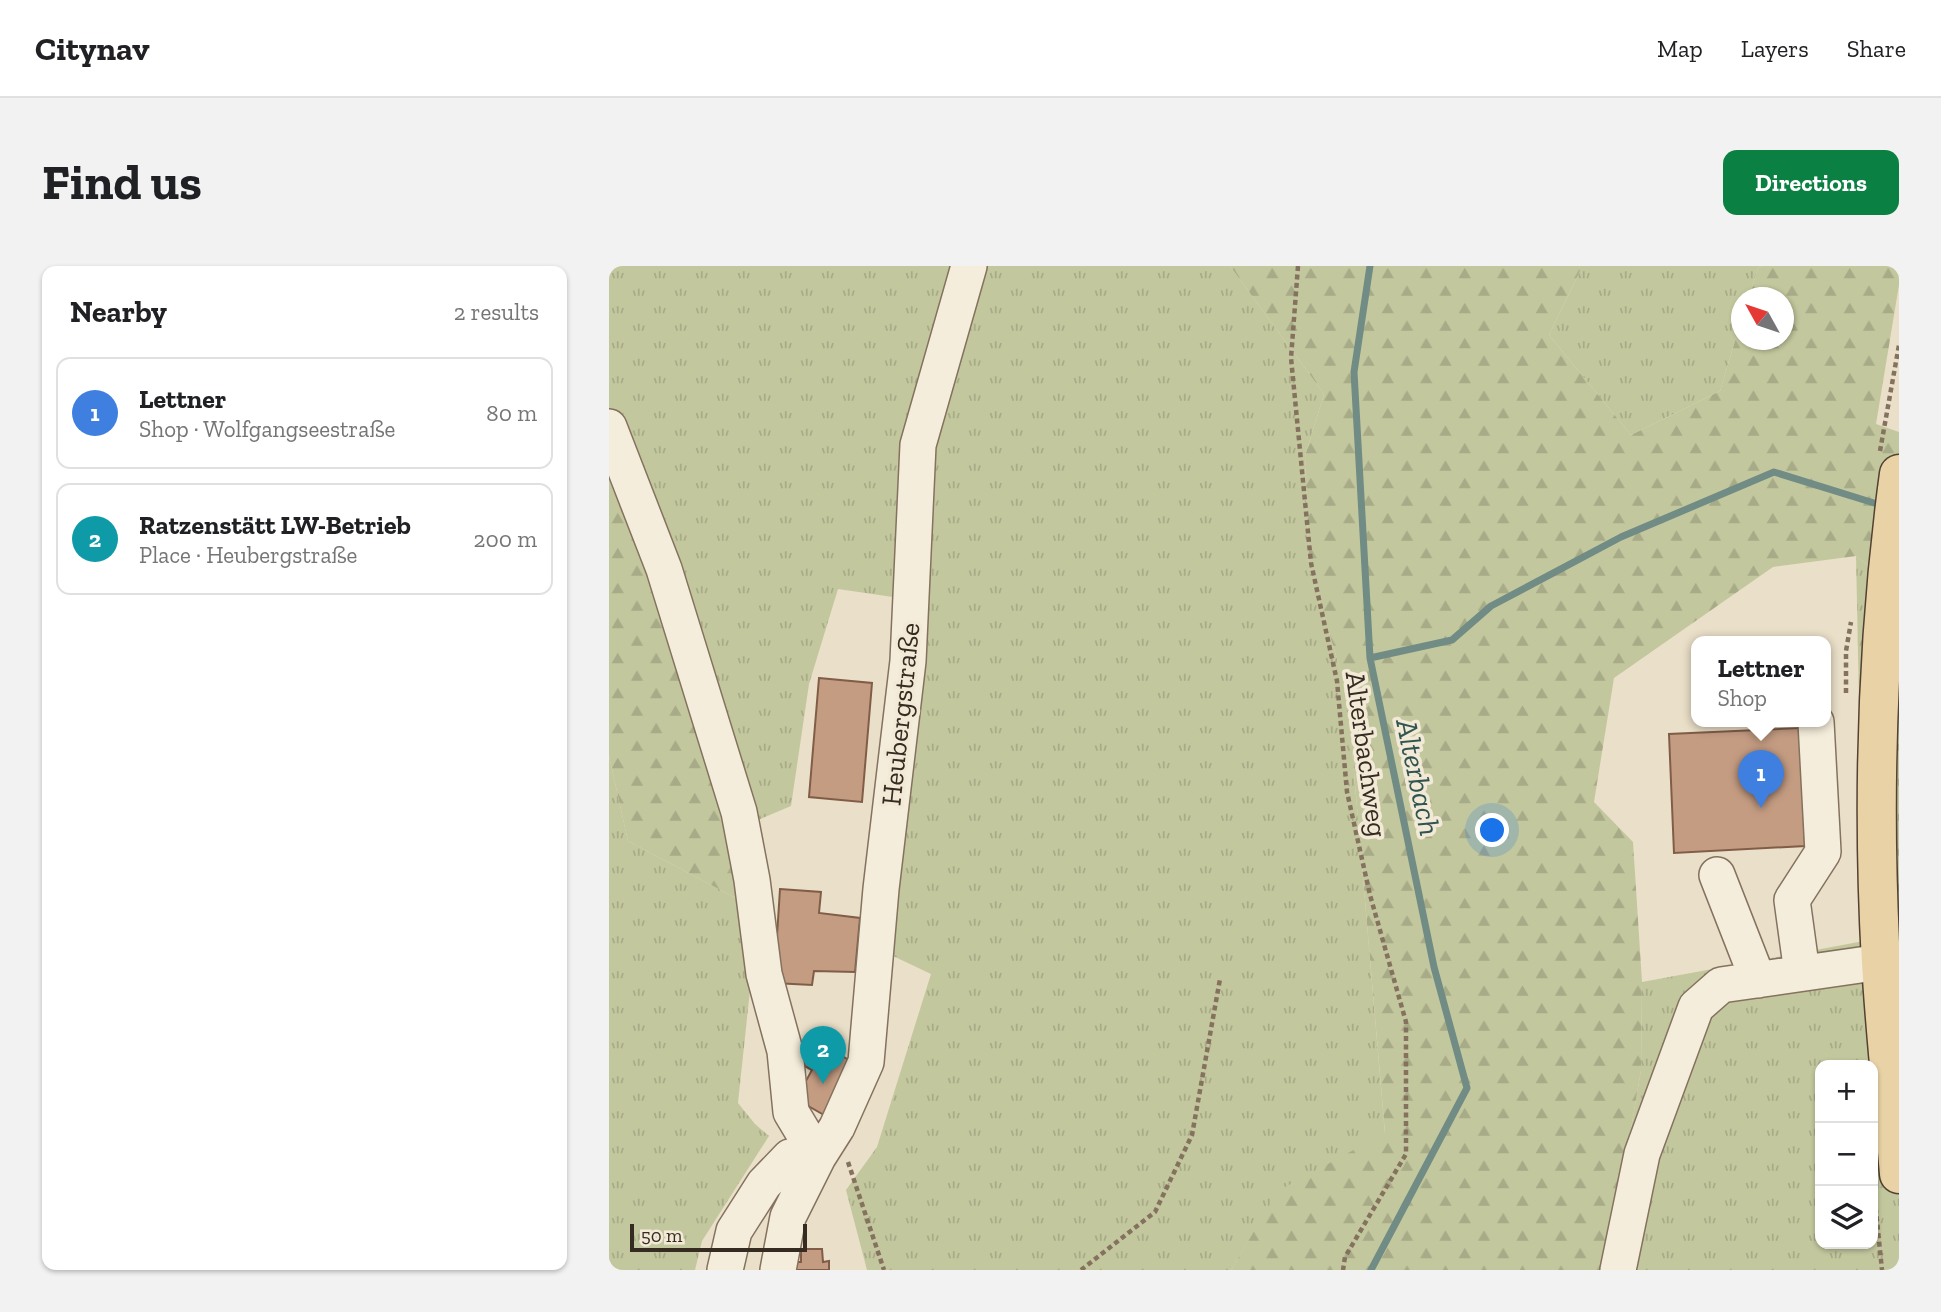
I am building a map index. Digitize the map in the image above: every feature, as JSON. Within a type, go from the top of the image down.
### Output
[{"type":"main road","points":[[1887,1181],[1877,767],[1882,618],[1899,474]]},
{"type":"street","name":"Heubergstraße","points":[[778,1270],[788,1217],[818,1157],[837,1127],[866,1062],[881,889],[908,661],[918,445],[969,266]]},
{"type":"street","points":[[609,427],[664,569],[739,812],[752,880],[764,974],[785,1051],[791,1112],[818,1157]]},
{"type":"street","points":[[1802,973],[1792,900],[1823,852],[1816,727]]},
{"type":"street","points":[[1717,874],[1758,980]]},
{"type":"street","points":[[1618,1270],[1642,1154],[1696,1007],[1721,985],[1881,962]]},
{"type":"street","points":[[725,1270],[734,1231],[764,1184],[790,1157],[818,1157]]},
{"type":"path","name":"Alterbachweg","points":[[1298,266],[1291,358],[1311,563],[1337,681],[1347,792],[1370,895],[1406,1022],[1406,1154],[1345,1257],[1343,1270]]},
{"type":"path","points":[[1081,1270],[1155,1212],[1192,1135],[1220,979]]},
{"type":"path","points":[[837,1127],[884,1270]]},
{"type":"path","points":[[1882,1270],[1887,1181]]},
{"type":"green space","points":[[609,266],[1230,266],[1324,394],[1305,456],[1309,568],[1347,691],[1385,1134],[1279,1191],[1231,1270],[867,1270],[846,1190],[877,1147],[931,974],[891,955],[920,601],[838,589],[809,684],[791,806],[746,825],[609,433]]},
{"type":"green space","points":[[1230,266],[1579,266],[1580,271],[1549,335],[1631,435],[1720,391],[1732,350],[1794,350],[1794,287],[1752,287],[1761,266],[1899,266],[1899,285],[1876,424],[1899,432],[1899,590],[1856,556],[1773,567],[1614,678],[1594,802],[1633,842],[1642,982],[1641,1070],[1607,1270],[1231,1270],[1278,1191],[1385,1133],[1347,691],[1309,568],[1305,456],[1324,394]]},
{"type":"green space","points":[[1579,266],[1761,266],[1752,287],[1731,287],[1732,350],[1720,391],[1631,435],[1549,335],[1580,271]]},
{"type":"green space","points":[[609,433],[661,570],[745,903],[628,841],[609,756]]},
{"type":"green space","points":[[1856,556],[1899,590],[1899,1270],[1607,1270],[1641,1070],[1642,982],[1864,941]]},
{"type":"green space","points":[[609,756],[628,841],[745,903],[750,990],[738,1103],[769,1136],[702,1241],[695,1270],[609,1270]]},
{"type":"building","points":[[819,678],[872,683],[862,802],[809,797]]},
{"type":"building","points":[[1800,728],[1805,846],[1674,853],[1669,734]]},
{"type":"building","points":[[780,889],[821,892],[819,913],[860,918],[855,972],[814,971],[812,985],[774,983]]},
{"type":"building","points":[[815,1040],[854,1063],[824,1115],[796,1099],[812,1070],[801,1064]]},
{"type":"building","points":[[801,1249],[822,1249],[823,1262],[829,1261],[829,1270],[792,1270],[792,1262],[801,1262]]},
{"type":"waterway","name":"Alterbach","points":[[1370,266],[1354,372],[1370,658],[1434,967],[1467,1088],[1371,1270]]},
{"type":"waterway","points":[[1370,658],[1452,640],[1491,606],[1621,537],[1774,472],[1874,503]]},
{"type":"place","name":"Lettner","points":[[1761,808]]},
{"type":"place","name":"Ratzenstätt LW-Betrieb","points":[[823,1084]]}]
